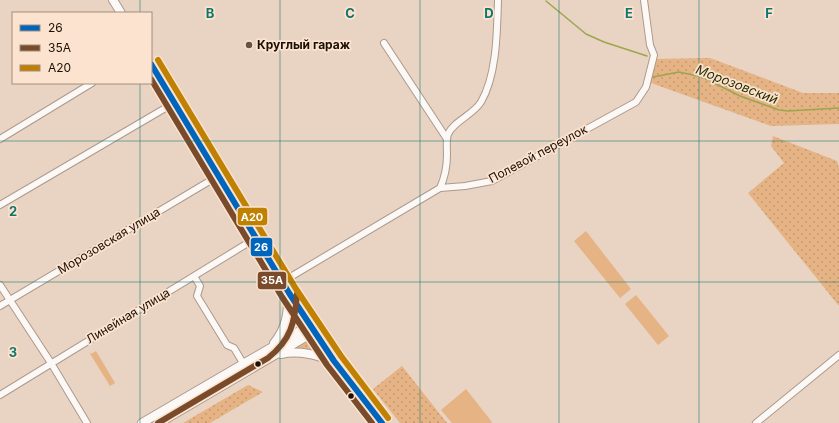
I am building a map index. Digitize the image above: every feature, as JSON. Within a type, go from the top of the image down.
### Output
[{"type":"main road","points":[[113,0],[120,12]]},
{"type":"main road","points":[[152,66],[282,282],[314,332],[334,361],[382,423]]},
{"type":"main road","points":[[264,351],[275,341],[283,330],[288,316],[289,293]]},
{"type":"main road","points":[[142,423],[310,325]]},
{"type":"main road","points":[[159,423],[314,332]]},
{"type":"main road","points":[[271,358],[286,353],[296,353],[312,355],[334,361]]},
{"type":"main road","points":[[183,399],[188,406]]},
{"type":"street","points":[[440,188],[445,173],[447,160],[447,139],[452,128],[471,113],[480,103],[491,81],[497,28],[498,0]]},
{"type":"street","name":"Полевой переулок","points":[[282,282],[440,188],[465,186],[492,181],[636,102],[646,87],[654,55],[650,41],[644,0]]},
{"type":"street","points":[[384,43],[447,139]]},
{"type":"street","points":[[0,139],[90,84]]},
{"type":"street","points":[[0,205],[174,103]]},
{"type":"street","name":"Морозовская улица","points":[[0,306],[218,176]]},
{"type":"street","name":"Линейная улица","points":[[0,394],[256,238]]},
{"type":"street","points":[[194,276],[200,286],[197,296],[227,345],[234,348],[243,363]]},
{"type":"street","points":[[0,285],[51,363],[87,423]]},
{"type":"street","points":[[756,423],[839,355]]},
{"type":"shaded area","points":[[710,58],[803,93],[839,93],[839,124],[771,126],[651,83],[653,59]]},
{"type":"shaded area","points":[[773,136],[837,161],[839,168],[839,306],[748,193],[784,163],[771,146]]},
{"type":"shaded area","points":[[586,231],[631,289],[620,298],[574,241]]},
{"type":"shaded area","points":[[636,295],[669,336],[658,345],[625,304]]},
{"type":"shaded area","points":[[291,311],[301,326],[282,337]]},
{"type":"shaded area","points":[[309,339],[318,353],[291,350]]},
{"type":"shaded area","points":[[96,351],[115,383],[110,386],[89,352],[91,354]]},
{"type":"shaded area","points":[[402,366],[447,423],[400,423],[373,389]]},
{"type":"shaded area","points":[[248,385],[263,392],[210,423],[183,423]]},
{"type":"shaded area","points":[[466,389],[492,422],[491,423],[452,423],[441,410]]},
{"type":"waterway","name":"Морозовский","points":[[546,1],[586,34],[604,42],[647,56]]},
{"type":"waterway","name":"Морозовский","points":[[653,77],[679,72],[702,77],[740,96],[779,110],[788,111],[839,108]]},
{"type":"transit line","name":"А20","points":[[158,60],[296,289],[341,356],[388,418]]},
{"type":"transit line","name":"26","points":[[152,66],[289,293],[334,361],[382,423]]},
{"type":"transit line","name":"35А","points":[[152,81],[282,297],[327,365],[372,423]]},
{"type":"transit line","name":"35А","points":[[158,423],[268,358],[276,351],[287,337],[293,322],[297,294]]},
{"type":"place","name":"Круглый гараж","points":[[249,45]]}]
